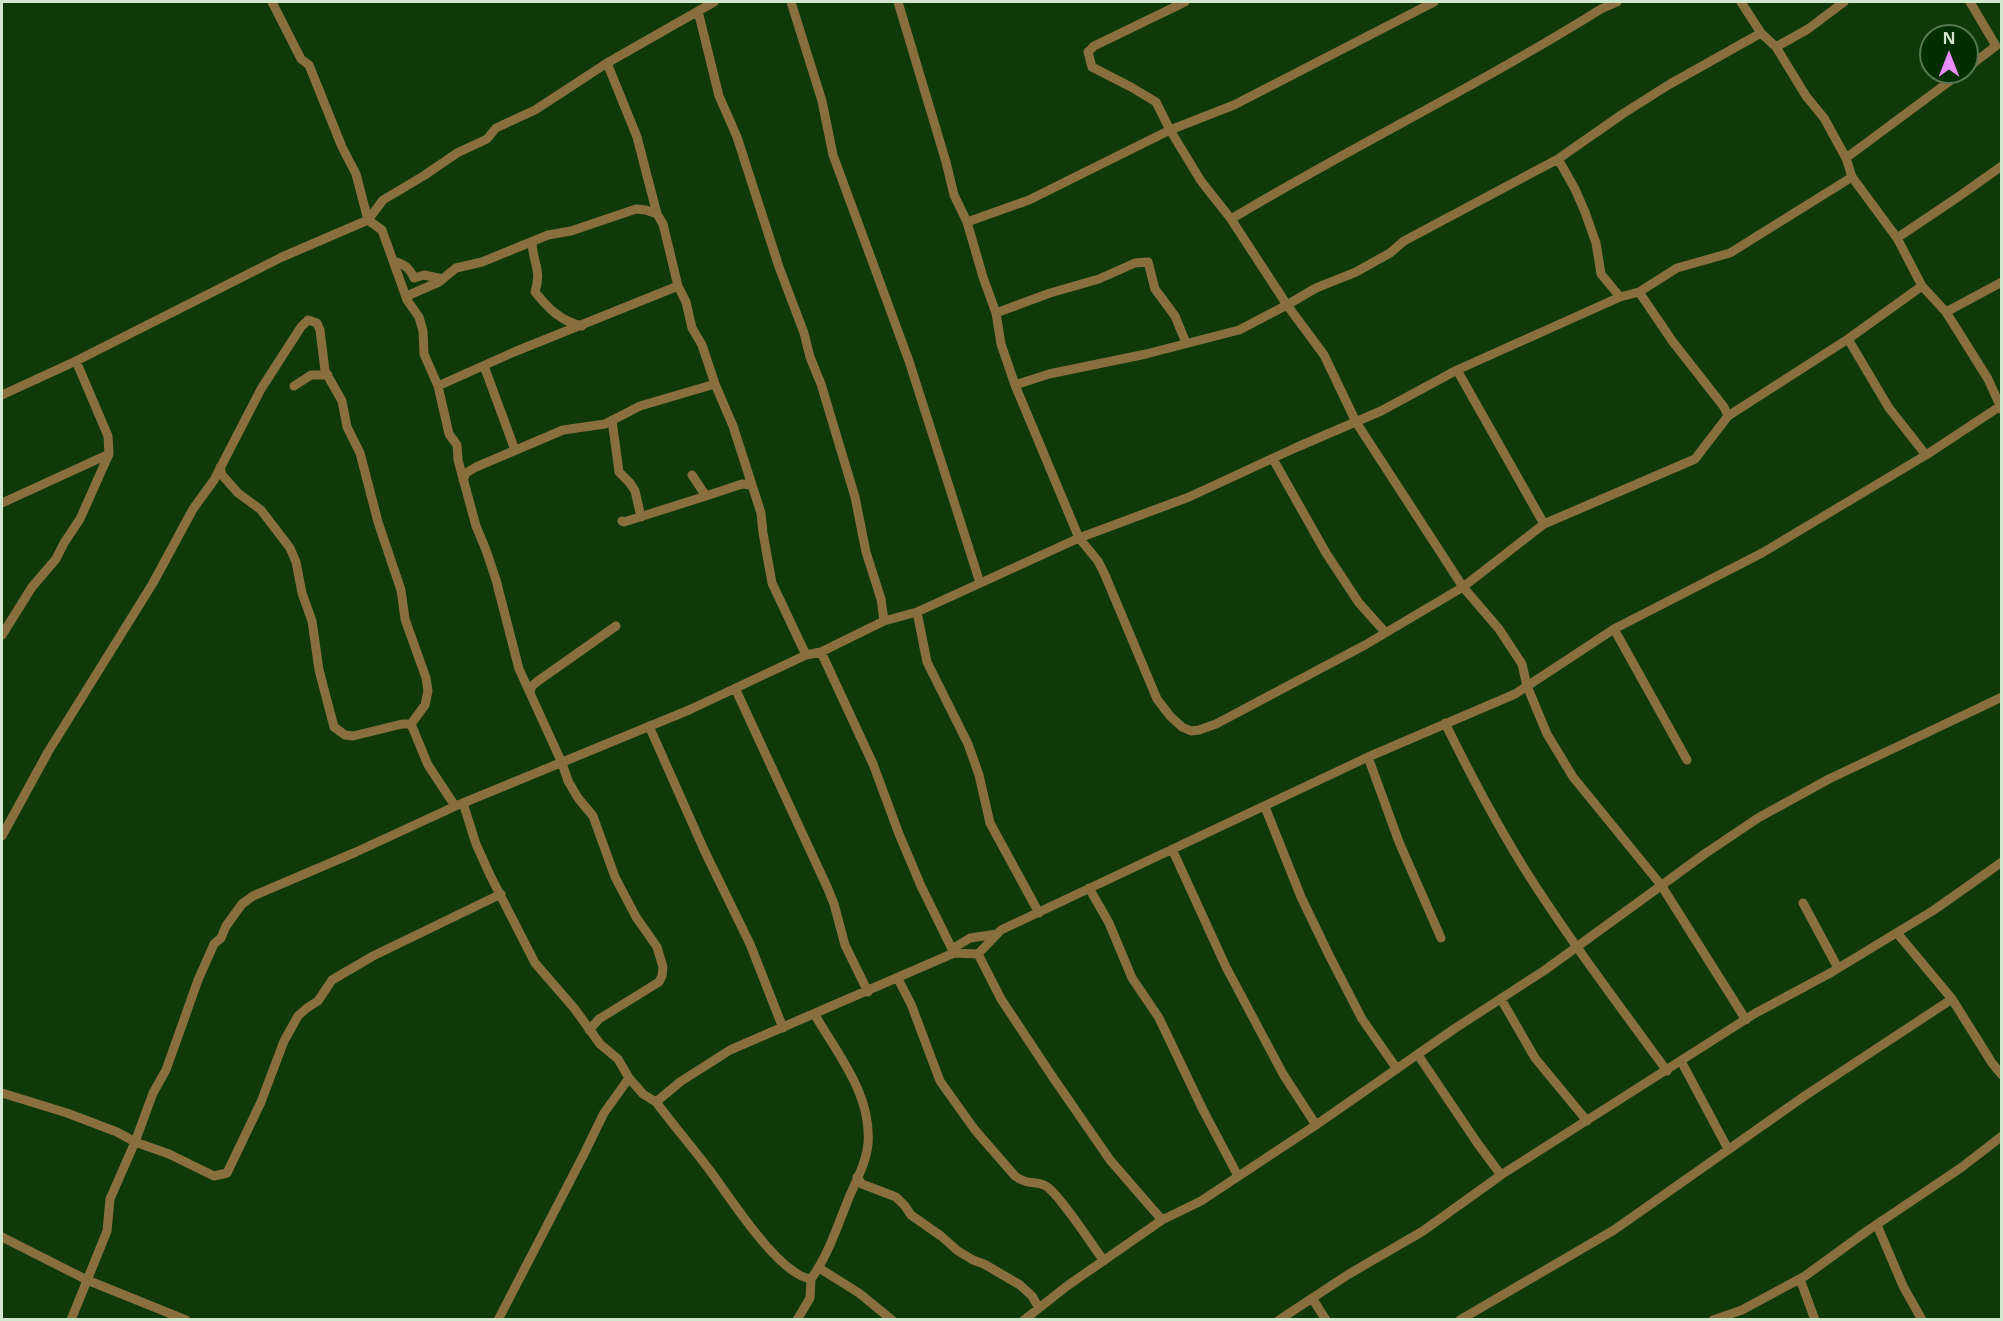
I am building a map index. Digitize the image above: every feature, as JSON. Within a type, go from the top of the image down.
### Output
[{"type":"street","points":[[272,2],[301,59],[309,65],[342,147],[356,174],[368,220],[382,230],[407,300],[419,317],[423,331],[424,354],[438,386],[449,434],[457,445],[463,480],[476,526],[496,580],[519,669],[573,790],[593,816],[615,877],[636,917],[654,940],[663,967],[659,982],[598,1019],[589,1030]]},
{"type":"street","points":[[2,395],[76,361],[272,262],[368,220],[383,200],[425,176],[457,153],[487,139],[496,128],[535,110],[607,63],[714,2]]},
{"type":"street","points":[[791,2],[822,100],[833,155],[909,361],[980,583]]},
{"type":"street","points":[[898,2],[954,195],[967,222],[996,313],[1001,344],[1015,385],[1079,538],[1098,561],[1105,575],[1157,699],[1170,717],[1191,731],[1216,724],[1408,620],[1463,587],[1544,524],[1695,459],[1728,416],[1848,339],[1922,286]]},
{"type":"street","points":[[1185,2],[1095,46],[1088,52],[1092,67],[1156,102],[1201,181],[1231,219],[1287,305],[1324,356],[1356,422],[1463,587],[1499,629],[1522,664],[1527,686],[1547,734],[1573,777],[1661,885],[1746,1020]]},
{"type":"street","points":[[967,222],[1029,200],[1170,130],[1234,105],[1434,2]]},
{"type":"street","points":[[1231,219],[1350,150],[1489,76],[1601,9],[1617,2]]},
{"type":"street","points":[[978,954],[1001,930],[1368,757],[1515,694],[1614,629],[1762,553],[1926,455],[2001,407],[1988,379],[1947,312],[1922,286],[1896,238],[1852,177],[1846,158],[1824,117],[1806,96],[1776,47],[1761,33],[1741,2]]},
{"type":"street","points":[[1776,47],[1808,29],[1844,2]]},
{"type":"street","points":[[1970,2],[1996,46],[1979,59]]},
{"type":"street","points":[[698,11],[719,96],[737,137],[779,267],[821,384],[855,497],[866,552],[881,599],[884,621]]},
{"type":"street","points":[[1015,385],[1049,374],[1146,354],[1239,330],[1316,288],[1356,272],[1390,253],[1404,241],[1558,159],[1624,112],[1761,33]]},
{"type":"street","points":[[607,63],[637,137],[657,214],[663,224],[678,286],[686,302],[692,328],[702,345],[715,384],[734,426],[761,513],[772,583],[806,655]]},
{"type":"street","points":[[1846,158],[1946,84]]},
{"type":"street","points":[[1558,159],[1585,212],[1596,243],[1601,274],[1620,297]]},
{"type":"street","points":[[1896,238],[2001,166]]},
{"type":"street","points":[[71,1320],[106,1231],[110,1199],[153,1093],[166,1070],[198,980],[214,944],[221,938],[226,926],[242,904],[253,896],[459,805],[649,726],[806,655],[821,652],[884,621],[916,612],[1079,538],[1189,497],[1381,411],[1456,370],[1620,297],[1639,292],[1677,268],[1730,253],[1852,177]]},
{"type":"street","points":[[407,300],[409,295],[443,279],[456,268],[471,266],[548,235],[571,231],[636,209],[657,214]]},
{"type":"street","points":[[532,243],[532,254],[539,274],[535,292],[549,310],[570,323],[582,326]]},
{"type":"street","points":[[393,261],[406,265],[414,278],[424,275],[443,279]]},
{"type":"street","points":[[996,313],[1050,293],[1099,279],[1135,263],[1148,262],[1155,289],[1175,316],[1186,343]]},
{"type":"street","points":[[1947,312],[2001,282]]},
{"type":"street","points":[[438,386],[678,286]]},
{"type":"street","points":[[1639,292],[1673,342],[1724,407],[1728,416]]},
{"type":"street","points":[[2,836],[48,752],[153,583],[193,509],[214,480],[261,389],[301,327],[308,320],[317,323],[320,330],[325,371],[342,401],[347,427],[360,453],[378,522],[401,590],[405,619],[426,678],[428,691],[425,705],[411,724]]},
{"type":"street","points":[[1848,339],[1889,408],[1926,455]]},
{"type":"street","points":[[2,635],[32,587],[56,559],[80,519],[109,454],[108,436],[76,361]]},
{"type":"street","points":[[484,366],[515,450]]},
{"type":"street","points":[[1456,370],[1544,524]]},
{"type":"street","points":[[294,386],[311,375],[328,375]]},
{"type":"street","points":[[463,480],[466,473],[476,467],[563,430],[605,424],[640,406],[715,384]]},
{"type":"street","points":[[612,420],[619,472],[630,483],[641,517]]},
{"type":"street","points":[[2,503],[109,454]]},
{"type":"street","points":[[1273,459],[1326,553],[1359,603],[1385,632]]},
{"type":"street","points":[[220,467],[222,475],[238,493],[261,510],[290,548],[312,621],[318,670],[334,727],[345,735],[353,736],[402,724],[411,724]]},
{"type":"street","points":[[692,475],[706,496]]},
{"type":"street","points":[[622,520],[624,522],[641,517],[742,484],[752,485]]},
{"type":"street","points":[[916,612],[927,662],[968,744],[979,775],[990,823],[1039,914]]},
{"type":"street","points":[[530,692],[532,686],[544,676],[616,626]]},
{"type":"street","points":[[1614,629],[1687,760]]},
{"type":"street","points":[[821,652],[873,764],[903,845],[953,951]]},
{"type":"street","points":[[735,688],[828,889],[845,945],[868,992]]},
{"type":"street","points":[[1024,1320],[1067,1286],[1162,1220],[1201,1201],[1316,1125],[1578,947],[1706,853],[1768,812],[1829,779],[2001,697]]},
{"type":"street","points":[[1445,723],[1467,768],[1524,868],[1667,1071]]},
{"type":"street","points":[[411,724],[428,765],[459,805],[535,963],[574,1008],[600,1044],[618,1059],[629,1078],[643,1094],[656,1102],[767,1247],[796,1273],[803,1278],[811,1279]]},
{"type":"street","points":[[649,726],[705,852],[747,936],[783,1028]]},
{"type":"street","points":[[1368,757],[1399,842],[1441,938]]},
{"type":"street","points":[[1265,807],[1301,897],[1329,956],[1362,1019],[1397,1069]]},
{"type":"street","points":[[1172,849],[1226,967],[1283,1074],[1316,1125]]},
{"type":"street","points":[[1279,1320],[1424,1231],[1502,1175],[1746,1020],[1934,910],[2001,862]]},
{"type":"street","points":[[1089,888],[1109,923],[1132,978],[1159,1018],[1238,1176]]},
{"type":"street","points":[[2,1093],[67,1113],[117,1132],[214,1176],[227,1173],[261,1102],[284,1041],[298,1016],[318,1001],[332,980],[373,956],[501,894]]},
{"type":"street","points":[[1803,903],[1838,968]]},
{"type":"street","points":[[1897,933],[1952,999],[2001,1075]]},
{"type":"street","points":[[656,1102],[680,1082],[730,1050],[898,979],[953,951],[970,938],[997,934]]},
{"type":"street","points":[[953,951],[978,954]]},
{"type":"street","points":[[978,954],[1001,999],[1110,1160],[1162,1220]]},
{"type":"street","points":[[898,979],[940,1081],[975,1130],[1022,1181],[1040,1184],[1054,1192],[1104,1261]]},
{"type":"street","points":[[1501,999],[1535,1058],[1587,1121]]},
{"type":"street","points":[[1460,1320],[1614,1230],[1806,1095],[1952,999]]},
{"type":"street","points":[[797,1320],[810,1298],[811,1279],[819,1268],[857,1178],[868,1144],[862,1100],[857,1085],[815,1015]]},
{"type":"street","points":[[1418,1055],[1478,1144],[1502,1175]]},
{"type":"street","points":[[1681,1061],[1728,1149]]},
{"type":"street","points":[[498,1320],[604,1113],[629,1078]]},
{"type":"street","points":[[1713,1320],[1742,1310],[1800,1279],[1962,1167],[2001,1136]]},
{"type":"street","points":[[857,1178],[862,1184],[896,1197],[911,1215],[958,1251],[1020,1285],[1032,1296],[1039,1308]]},
{"type":"street","points":[[1877,1225],[1903,1286],[1922,1320]]},
{"type":"street","points":[[2,1237],[87,1280],[186,1320]]},
{"type":"street","points":[[819,1268],[859,1293],[892,1320]]},
{"type":"street","points":[[1800,1279],[1815,1320]]},
{"type":"street","points":[[1312,1298],[1326,1320]]}]
